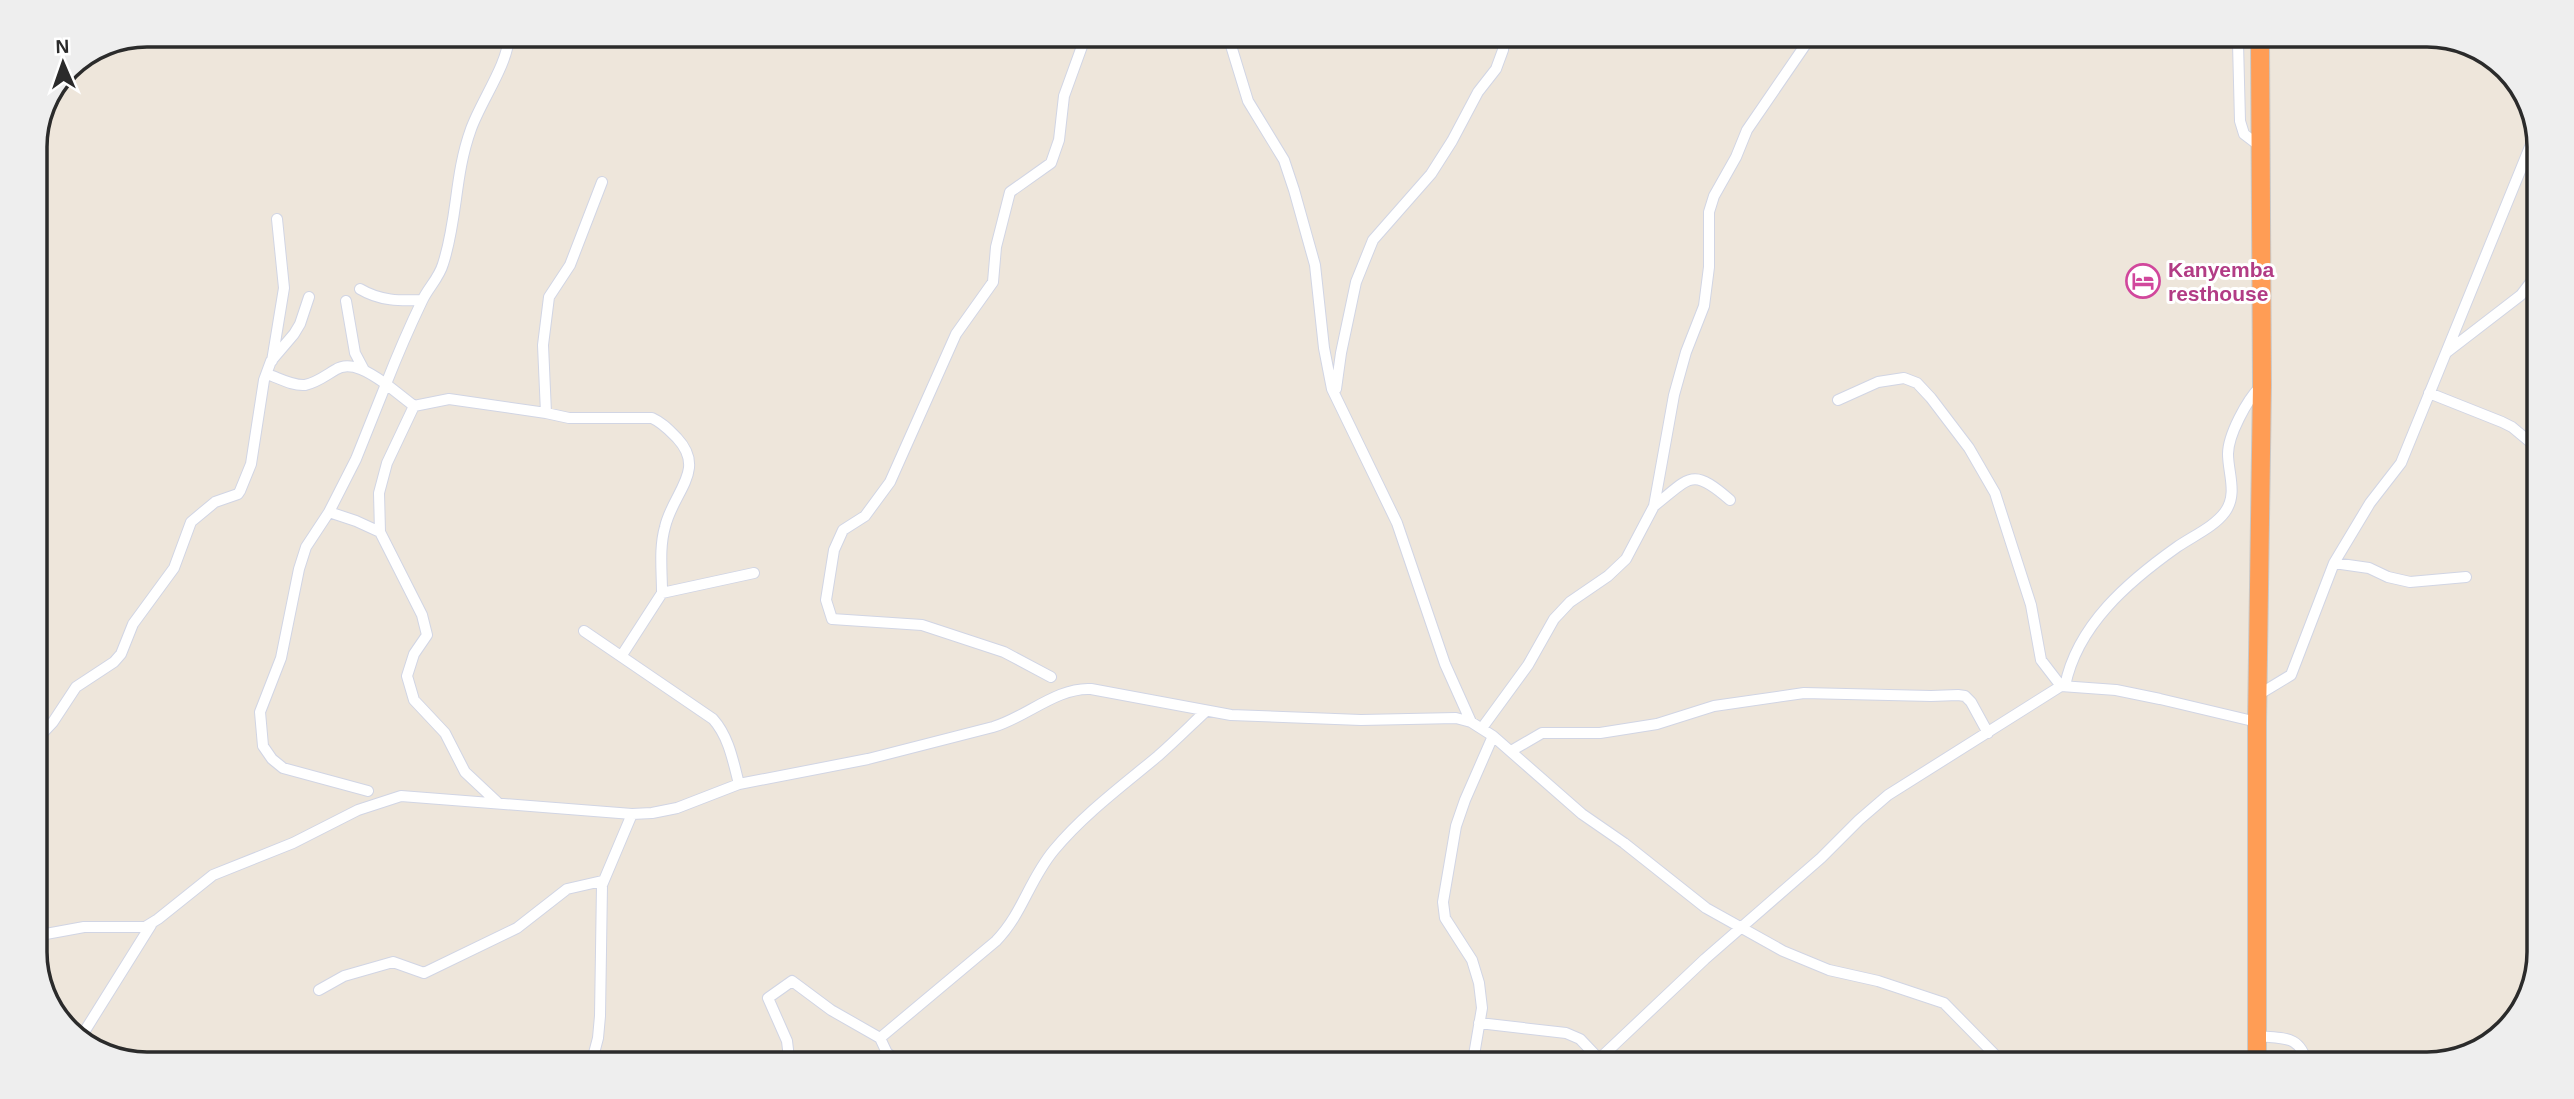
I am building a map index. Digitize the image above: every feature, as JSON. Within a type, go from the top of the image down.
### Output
[{"type":"highway","points":[[2257,1052],[2257,722],[2262,385],[2260,47]]},
{"type":"street","points":[[368,791],[283,768],[263,746],[260,712],[281,657],[306,547],[329,512],[356,458],[422,300],[442,268],[454,223],[456,190],[465,145],[508,47]]},
{"type":"street","points":[[1051,677],[1004,652],[922,625],[832,619],[826,600],[834,550],[844,530],[865,516],[890,482],[956,334],[993,282],[996,247],[1010,192],[1051,163],[1059,139],[1063,96],[1082,47]]},
{"type":"street","points":[[1231,47],[1248,101],[1284,160],[1294,190],[1315,265],[1324,348],[1336,397],[1397,523],[1445,664],[1471,722]]},
{"type":"street","points":[[1336,397],[1336,383],[1356,282],[1373,240],[1438,163],[1478,92],[1496,69],[1503,47]]},
{"type":"street","points":[[1482,728],[1528,665],[1554,618],[1570,602],[1608,576],[1626,559],[1654,506],[1674,395],[1685,352],[1704,306],[1709,267],[1709,212],[1714,196],[1736,157],[1747,130],[1804,47]]},
{"type":"street","points":[[2238,47],[2240,121],[2246,137],[2261,148]]},
{"type":"street","points":[[2258,695],[2291,675],[2334,563],[2370,503],[2401,463],[2527,154]]},
{"type":"street","points":[[546,413],[542,345],[549,296],[570,265],[602,182]]},
{"type":"street","points":[[47,728],[76,687],[114,662],[121,654],[133,624],[174,568],[191,522],[215,502],[240,491],[251,464],[262,389],[271,361],[284,288],[276,219]]},
{"type":"street","points":[[2447,353],[2527,288]]},
{"type":"street","points":[[360,289],[387,300],[422,300]]},
{"type":"street","points":[[271,361],[294,334],[309,296]]},
{"type":"street","points":[[346,301],[355,354],[364,370]]},
{"type":"street","points":[[267,374],[296,385],[308,384],[340,367],[364,370],[414,406],[449,399],[569,418],[652,418],[664,424],[683,444],[691,467],[664,528],[662,593],[622,655]]},
{"type":"street","points":[[1838,400],[1878,383],[1903,378],[1917,383],[1931,398],[1969,448],[1995,493],[2031,606],[2041,660],[2063,686]]},
{"type":"street","points":[[2063,686],[2074,656],[2092,626],[2124,588],[2225,512],[2231,498],[2229,445],[2246,405],[2262,385]]},
{"type":"street","points":[[2429,393],[2502,422],[2527,440]]},
{"type":"street","points":[[414,406],[387,463],[379,493],[380,532],[422,615],[427,635],[414,654],[407,676],[414,700],[445,733],[465,772],[498,803]]},
{"type":"street","points":[[1654,506],[1679,484],[1696,478],[1704,479],[1730,500]]},
{"type":"street","points":[[329,512],[380,532]]},
{"type":"street","points":[[2334,563],[2369,568],[2388,577],[2410,582],[2466,577]]},
{"type":"street","points":[[662,593],[754,573]]},
{"type":"street","points":[[584,631],[713,719],[722,729],[739,784]]},
{"type":"street","points":[[1606,1052],[1704,959],[1888,795],[2063,686],[2116,690],[2257,722]]},
{"type":"street","points":[[86,1030],[151,924],[213,875],[293,843],[379,802],[401,796],[632,814],[652,813],[677,808],[739,784],[869,758],[1012,722],[1078,689],[1091,689],[1206,711],[1323,719],[1456,718],[1471,722],[1493,736],[1582,814],[1624,843],[1706,908],[1783,951],[1829,970],[1889,984],[1944,1003],[1992,1052]]},
{"type":"street","points":[[1511,751],[1542,733],[1600,733],[1657,723],[1714,706],[1804,693],[1965,696],[1989,733]]},
{"type":"street","points":[[880,1038],[996,941],[1011,925],[1035,877],[1070,832],[1206,711]]},
{"type":"street","points":[[1475,1052],[1482,996],[1475,966],[1445,918],[1443,902],[1456,826],[1493,736]]},
{"type":"street","points":[[594,1052],[599,1027],[603,881],[632,814]]},
{"type":"street","points":[[319,990],[344,976],[393,962],[424,973],[517,928],[567,890],[603,881]]},
{"type":"street","points":[[47,934],[84,927],[135,928],[151,924]]},
{"type":"street","points":[[788,1052],[787,1041],[768,998],[792,981],[831,1010],[880,1038],[887,1052]]},
{"type":"street","points":[[1479,1023],[1566,1033],[1580,1039],[1591,1052]]},
{"type":"street","points":[[2257,1036],[2292,1040],[2298,1043],[2302,1052]]},
{"type":"place","name":"Kanyemba resthouse","points":[[2143,281]]}]
